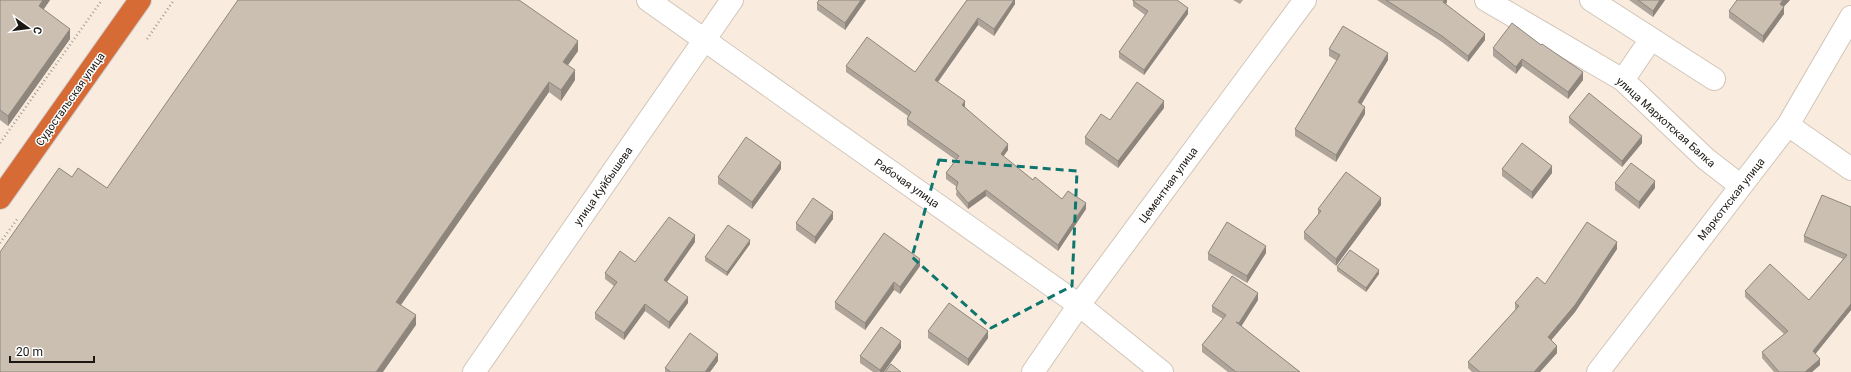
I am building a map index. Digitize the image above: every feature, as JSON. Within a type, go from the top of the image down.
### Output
[{"type":"highway","name":"Судостальская улица","points":[[0,198],[140,0]]},
{"type":"street","name":"Рабочая улица","points":[[648,0],[1080,305],[1162,372]]},
{"type":"street","name":"улица Куйбышева","points":[[474,372],[732,0]]},
{"type":"street","name":"Цементная улица","points":[[1033,372],[1080,305],[1305,0]]},
{"type":"street","name":"улица Мархотская Балка","points":[[1486,0],[1623,80],[1706,159],[1741,186]]},
{"type":"street","points":[[1591,0],[1714,79]]},
{"type":"street","name":"Маркотхская улица","points":[[1598,372],[1788,125],[1851,17]]},
{"type":"street","points":[[1623,80],[1651,39]]},
{"type":"street","points":[[1788,125],[1851,169]]},
{"type":"path","points":[[0,143],[102,0]]},
{"type":"highlighted area","points":[[939,160],[1077,171],[1072,286],[991,328],[912,257]]},
{"type":"building","points":[[0,0],[43,0],[39,6],[70,29],[8,116],[0,110]]},
{"type":"building","points":[[238,0],[519,0],[578,41],[563,62],[575,70],[561,90],[549,82],[396,302],[416,315],[376,372],[0,372],[0,252],[59,168],[72,177],[78,168],[107,188]]},
{"type":"building","points":[[819,0],[861,0],[845,23],[817,3]]},
{"type":"building","points":[[967,0],[1014,0],[994,29],[978,18],[935,80],[965,101],[962,105],[1008,144],[1001,154],[1033,180],[1035,177],[1062,199],[1068,191],[1086,203],[1058,245],[986,190],[968,203],[956,189],[958,182],[946,173],[959,156],[907,119],[911,112],[846,66],[867,37],[915,72]]},
{"type":"building","points":[[1133,0],[1177,0],[1188,8],[1144,70],[1119,52],[1148,11]]},
{"type":"building","points":[[1386,0],[1444,0],[1443,2],[1485,34],[1468,56],[1442,36]]},
{"type":"building","points":[[1638,0],[1660,0],[1653,11]]},
{"type":"building","points":[[1737,0],[1783,0],[1780,4],[1784,7],[1763,36],[1729,11]]},
{"type":"building","points":[[1512,23],[1541,45],[1542,44],[1583,72],[1568,92],[1522,59],[1516,67],[1493,48]]},
{"type":"building","points":[[1343,26],[1388,53],[1358,102],[1365,107],[1336,155],[1295,129],[1340,55],[1329,49]]},
{"type":"building","points":[[1137,82],[1164,101],[1118,161],[1085,137],[1101,114],[1110,120]]},
{"type":"building","points":[[1589,93],[1642,136],[1622,161],[1569,117]]},
{"type":"building","points":[[746,137],[781,162],[752,202],[718,177]]},
{"type":"building","points":[[1522,143],[1552,166],[1532,192],[1502,169]]},
{"type":"building","points":[[1631,163],[1655,181],[1639,202],[1615,183]]},
{"type":"building","points":[[1346,172],[1381,198],[1336,259],[1304,232],[1321,211],[1318,209]]},
{"type":"building","points":[[1822,195],[1851,207],[1851,304],[1813,351],[1820,359],[1805,372],[1779,372],[1762,352],[1788,331],[1745,291],[1770,264],[1809,300],[1847,255],[1804,236]]},
{"type":"building","points":[[813,198],[833,212],[815,237],[796,223]]},
{"type":"building","points":[[669,217],[695,235],[664,280],[688,297],[669,322],[645,304],[624,333],[595,313],[617,282],[605,273],[620,251],[635,262]]},
{"type":"building","points":[[1227,222],[1266,246],[1247,276],[1208,253]]},
{"type":"building","points":[[1587,222],[1617,242],[1575,305],[1548,337],[1557,346],[1534,372],[1480,372],[1468,362],[1519,306],[1515,303],[1537,277],[1545,284]]},
{"type":"building","points":[[728,225],[750,240],[727,272],[705,257]]},
{"type":"building","points":[[884,233],[920,259],[900,287],[894,282],[865,323],[835,302]]},
{"type":"building","points":[[1350,250],[1379,270],[1366,288],[1337,267]]},
{"type":"building","points":[[1232,276],[1258,293],[1239,323],[1236,322],[1300,372],[1236,372],[1202,345],[1226,315],[1212,306]]},
{"type":"building","points":[[949,303],[988,331],[968,359],[928,331]]},
{"type":"building","points":[[881,327],[901,341],[880,370],[860,356]]},
{"type":"building","points":[[690,333],[718,354],[705,372],[671,372],[665,368]]},
{"type":"building","points":[[891,364],[901,372],[885,372]]}]
